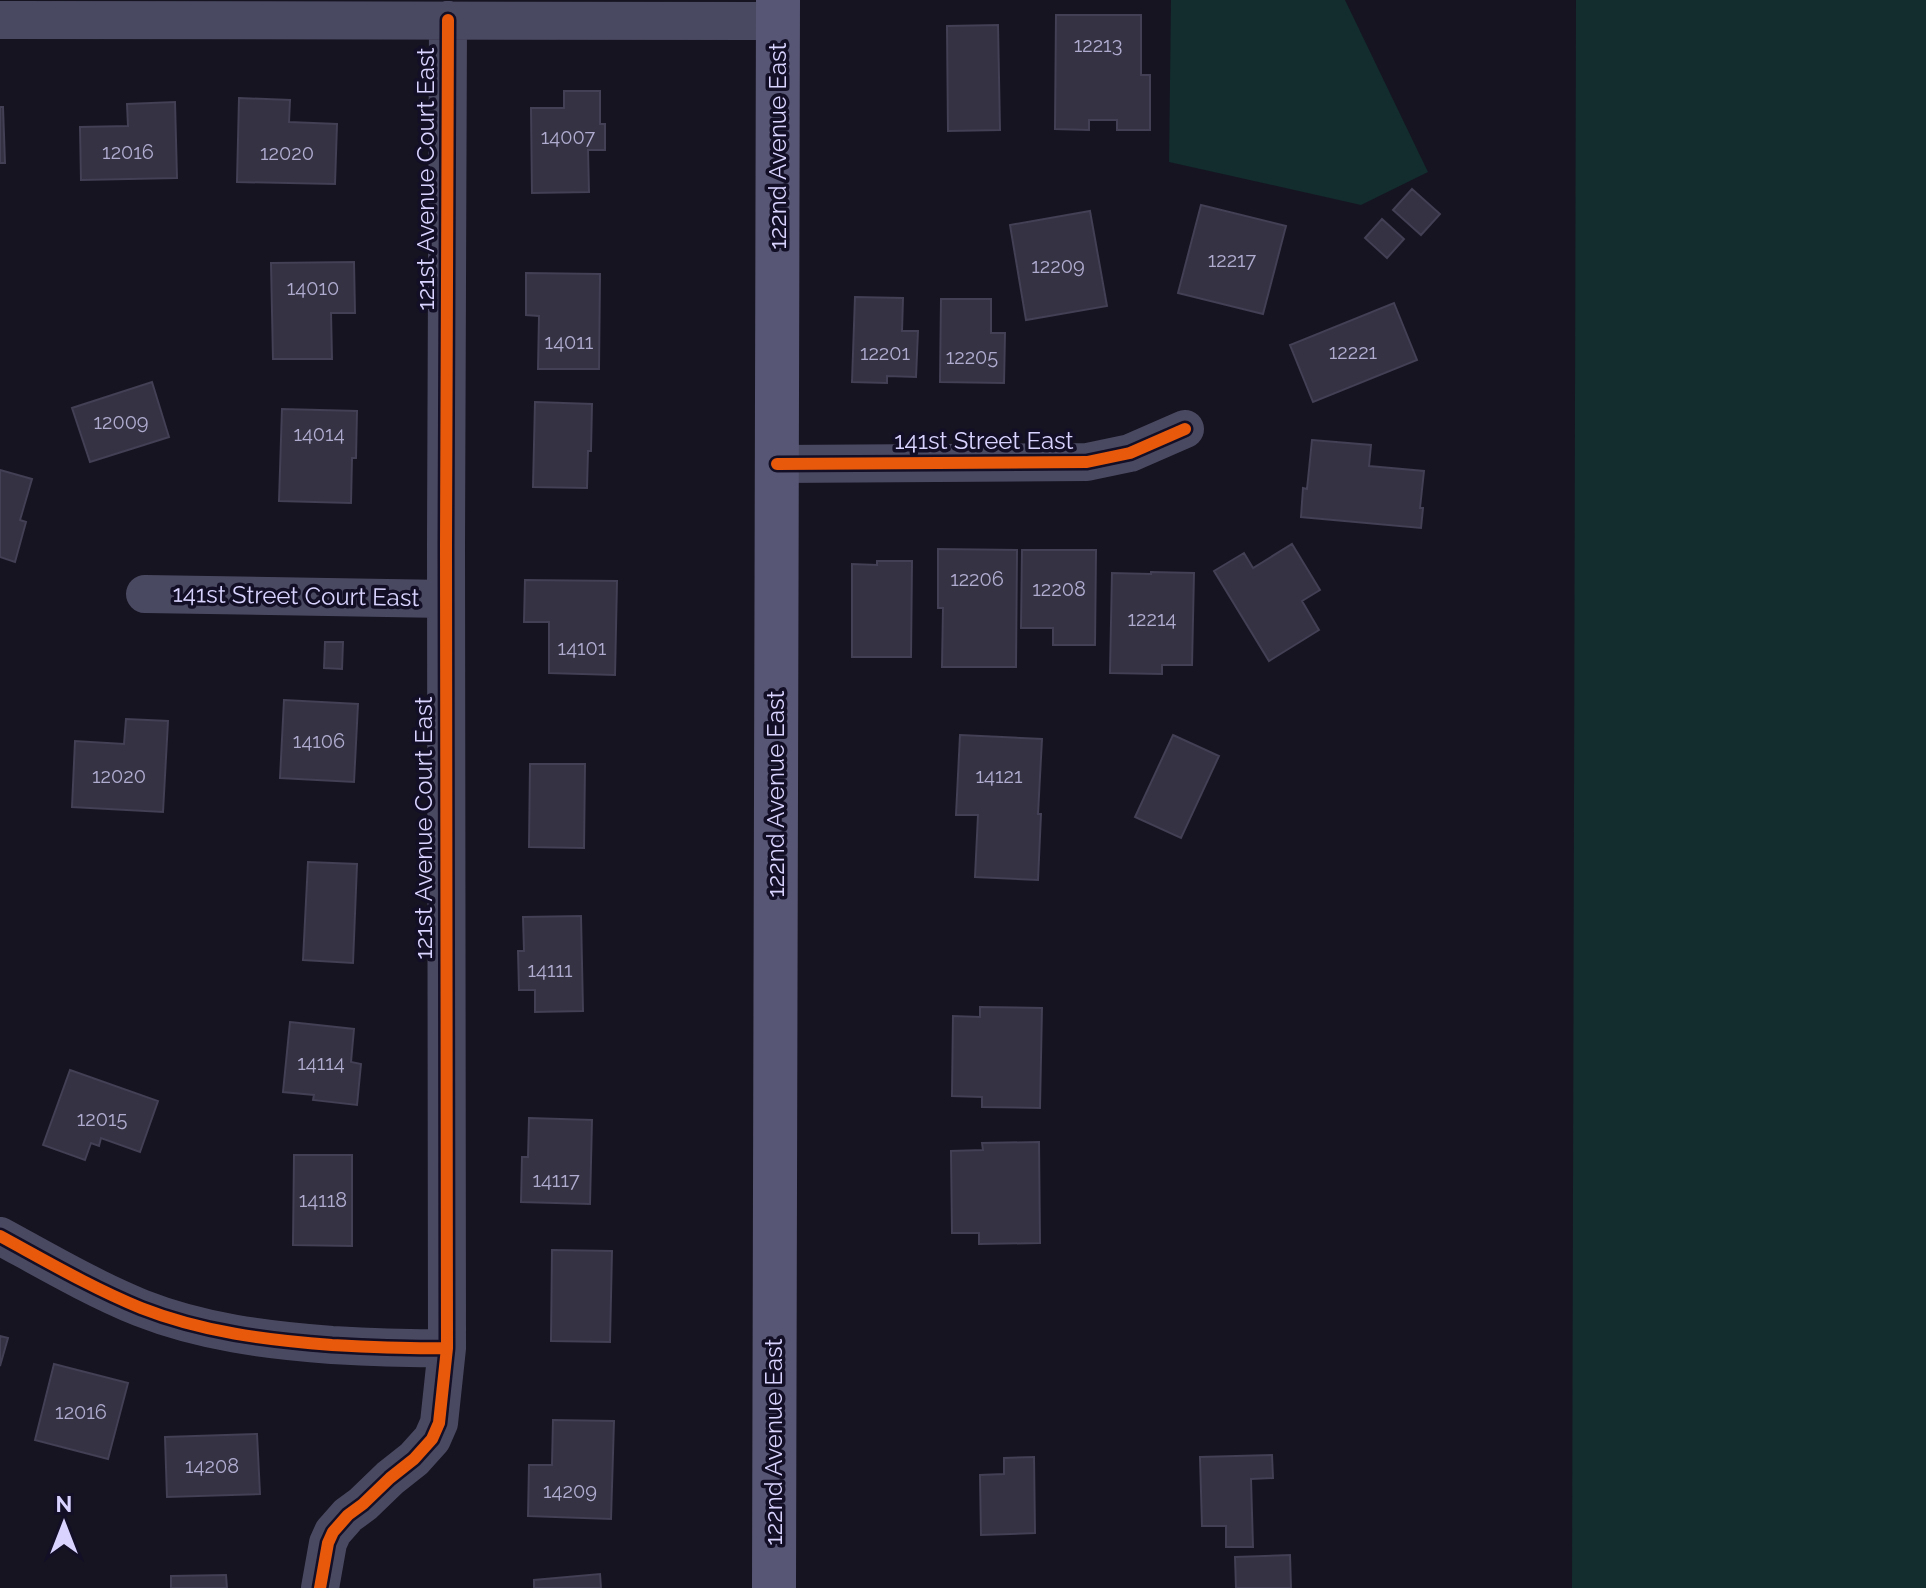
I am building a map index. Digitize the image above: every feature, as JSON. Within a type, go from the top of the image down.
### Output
[{"type":"main road","name":"122nd Avenue East","points":[[774,1588],[778,10]]},
{"type":"street","points":[[0,20],[448,20],[778,10]]},
{"type":"street","name":"121st Avenue Court East","points":[[320,1588],[333,1532],[432,1439],[439,1423],[447,1348],[448,20]]},
{"type":"street","name":"141st Street East","points":[[777,464],[1087,462],[1130,453],[1185,429]]},
{"type":"street","name":"141st Street Court East","points":[[145,594],[446,599]]},
{"type":"street","points":[[0,1236],[85,1282],[142,1308],[215,1331],[281,1341],[372,1348],[447,1348]]},
{"type":"green space","points":[[1171,0],[1345,0],[1428,172],[1361,205],[1169,162]]},
{"type":"green space","points":[[1576,0],[1926,0],[1926,1588],[1572,1588]]},
{"type":"building","points":[[1056,15],[1141,15],[1141,75],[1150,75],[1150,130],[1117,130],[1117,120],[1089,120],[1089,130],[1055,129]]},
{"type":"building","points":[[998,25],[1000,130],[948,131],[947,26]]},
{"type":"building","points":[[564,91],[600,91],[600,124],[605,124],[605,150],[588,150],[589,192],[532,193],[531,108],[564,108]]},
{"type":"building","points":[[239,98],[290,100],[289,122],[337,124],[335,184],[237,182]]},
{"type":"building","points":[[175,102],[177,178],[81,180],[80,127],[128,126],[127,104]]},
{"type":"building","points":[[0,107],[3,107],[5,163],[0,163]]},
{"type":"building","points":[[1412,189],[1440,214],[1421,235],[1393,210]]},
{"type":"building","points":[[1201,205],[1286,226],[1263,314],[1178,293]]},
{"type":"building","points":[[1090,211],[1107,306],[1026,320],[1010,225]]},
{"type":"building","points":[[1382,219],[1404,239],[1387,258],[1365,238]]},
{"type":"building","points":[[354,262],[355,313],[331,313],[332,359],[273,359],[271,263]]},
{"type":"building","points":[[526,273],[600,274],[599,369],[538,369],[539,316],[526,315]]},
{"type":"building","points":[[855,297],[903,298],[902,331],[918,331],[916,377],[887,376],[887,383],[852,382]]},
{"type":"building","points":[[941,299],[991,299],[991,333],[1005,333],[1004,383],[940,382]]},
{"type":"building","points":[[1394,303],[1417,360],[1313,402],[1290,345]]},
{"type":"building","points":[[152,382],[169,437],[90,462],[72,408]]},
{"type":"building","points":[[535,402],[592,404],[587,488],[533,487]]},
{"type":"building","points":[[282,409],[357,411],[351,503],[279,501]]},
{"type":"building","points":[[1312,440],[1371,445],[1369,466],[1424,471],[1421,528],[1301,517]]},
{"type":"building","points":[[0,470],[32,479],[20,520],[26,522],[15,562],[0,557]]},
{"type":"building","points":[[1292,544],[1320,590],[1302,601],[1319,630],[1269,661],[1214,571],[1244,553],[1253,568]]},
{"type":"building","points":[[938,549],[1017,550],[1016,667],[942,667],[943,608],[938,608]]},
{"type":"building","points":[[1022,550],[1096,550],[1095,645],[1053,645],[1053,628],[1021,628]]},
{"type":"building","points":[[877,561],[912,561],[911,657],[852,657],[852,564],[877,565]]},
{"type":"building","points":[[1112,573],[1194,573],[1192,665],[1162,665],[1162,674],[1110,673]]},
{"type":"building","points":[[525,580],[617,581],[615,675],[549,673],[549,622],[524,622]]},
{"type":"building","points":[[325,642],[343,642],[342,669],[324,668]]},
{"type":"building","points":[[284,700],[358,704],[354,782],[280,778]]},
{"type":"building","points":[[126,719],[168,721],[163,812],[72,807],[75,741],[124,744]]},
{"type":"building","points":[[960,735],[1042,739],[1038,880],[975,877],[978,815],[956,815]]},
{"type":"building","points":[[1173,735],[1219,756],[1181,838],[1135,817]]},
{"type":"building","points":[[530,764],[585,764],[584,848],[529,847]]},
{"type":"building","points":[[308,862],[357,864],[353,963],[303,960]]},
{"type":"building","points":[[581,916],[583,1011],[535,1012],[535,990],[519,990],[518,951],[524,951],[523,917]]},
{"type":"building","points":[[980,1007],[1042,1008],[1040,1108],[982,1107],[982,1097],[952,1096],[953,1016],[980,1017]]},
{"type":"building","points":[[290,1022],[354,1029],[351,1062],[361,1064],[357,1105],[313,1100],[314,1095],[283,1092]]},
{"type":"building","points":[[70,1070],[158,1101],[140,1152],[101,1138],[99,1146],[91,1143],[85,1160],[43,1145]]},
{"type":"building","points":[[529,1118],[592,1120],[590,1204],[521,1202],[522,1157],[528,1157]]},
{"type":"building","points":[[1039,1142],[1040,1243],[979,1244],[979,1233],[952,1233],[951,1151],[983,1150],[982,1143]]},
{"type":"building","points":[[294,1155],[352,1155],[352,1246],[293,1245]]},
{"type":"building","points":[[552,1250],[612,1251],[610,1342],[551,1341]]},
{"type":"building","points":[[0,1336],[8,1338],[0,1366]]},
{"type":"building","points":[[54,1364],[128,1383],[108,1459],[35,1440]]},
{"type":"building","points":[[553,1420],[614,1421],[611,1519],[528,1516],[529,1465],[552,1465]]},
{"type":"building","points":[[257,1434],[260,1494],[167,1497],[165,1437]]},
{"type":"building","points":[[1272,1455],[1273,1478],[1251,1479],[1253,1547],[1226,1547],[1226,1526],[1202,1526],[1200,1457]]},
{"type":"building","points":[[1034,1457],[1035,1533],[981,1535],[980,1475],[1004,1474],[1004,1458]]},
{"type":"building","points":[[1290,1555],[1291,1588],[1236,1588],[1235,1557]]},
{"type":"building","points":[[600,1574],[601,1588],[534,1588],[534,1580]]},
{"type":"building","points":[[226,1575],[227,1588],[171,1588],[171,1576]]},
{"type":"cycle path","points":[[320,1588],[333,1532],[432,1439],[439,1423],[447,1348],[448,20]]},
{"type":"cycle path","points":[[777,464],[1087,462],[1130,453],[1185,429]]},
{"type":"cycle path","points":[[0,1236],[105,1292],[187,1323],[235,1334],[307,1343],[447,1348]]}]
